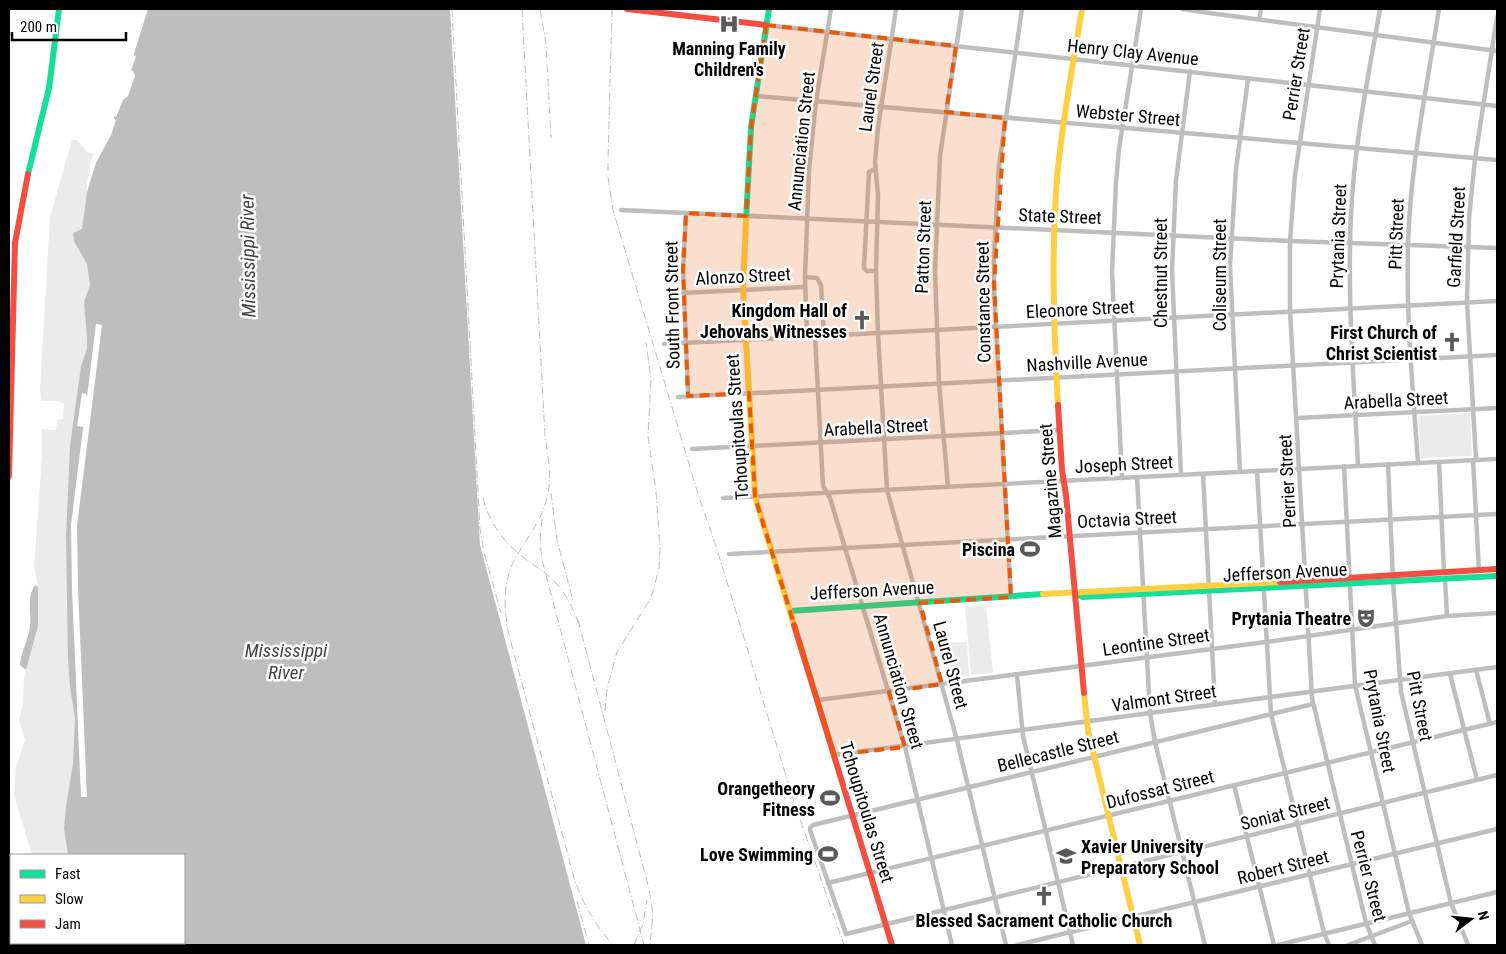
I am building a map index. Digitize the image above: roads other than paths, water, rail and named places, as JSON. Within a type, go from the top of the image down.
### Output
[{"type":"street","points":[[9,476],[15,243],[50,80],[59,9]]},
{"type":"street","points":[[627,9],[766,25]]},
{"type":"street","name":"Tchoupitoulas Street","points":[[769,9],[751,127],[743,289],[755,497],[892,945]]},
{"type":"street","name":"Annunciation Street","points":[[807,337],[804,287],[809,170],[816,101],[831,9]]},
{"type":"street","name":"Laurel Street","points":[[896,9],[878,128],[875,169],[878,195],[876,271],[878,333],[887,490],[957,740],[1006,945]]},
{"type":"street","name":"Patton Street","points":[[948,487],[939,383],[935,271],[940,156],[962,9]]},
{"type":"street","name":"Constance Street","points":[[1011,597],[994,284],[998,173],[1022,9]]},
{"type":"street","name":"Magazine Street","points":[[1082,9],[1057,180],[1053,295],[1060,430],[1087,723],[1140,945]]},
{"type":"street","points":[[1122,478],[1112,272],[1116,182],[1141,9]]},
{"type":"street","points":[[1182,9],[1495,50]]},
{"type":"street","points":[[1259,20],[1261,9]]},
{"type":"street","name":"Perrier Street","points":[[1320,9],[1294,175],[1290,241],[1290,312],[1311,691],[1351,864],[1366,923],[1375,945]]},
{"type":"street","name":"Prytania Street","points":[[1358,465],[1349,285],[1353,178],[1380,9]]},
{"type":"street","name":"Pitt Street","points":[[1418,462],[1408,306],[1408,245],[1413,177],[1438,9]]},
{"type":"street","name":"Garfield Street","points":[[1479,574],[1474,460],[1474,409],[1467,302],[1468,247],[1471,188],[1495,50],[1497,17]]},
{"type":"street","name":"Henry Clay Avenue","points":[[766,25],[1497,106]]},
{"type":"street","name":"Chestnut Street","points":[[1181,475],[1173,317],[1173,234],[1176,180],[1190,71]]},
{"type":"street","name":"Coliseum Street","points":[[1240,472],[1230,266],[1236,169],[1248,79]]},
{"type":"street","name":"Webster Street","points":[[756,96],[1497,160]]},
{"type":"street","name":"Laurel Street","points":[[875,169],[869,172],[864,268],[876,271]]},
{"type":"street","name":"State Street","points":[[621,210],[1173,234],[1290,241],[1497,248]]},
{"type":"street","name":"South Front Street","points":[[686,213],[683,293],[688,396]]},
{"type":"street","points":[[805,277],[817,278],[821,285],[824,336]]},
{"type":"street","name":"Alonzo Street","points":[[683,293],[804,287]]},
{"type":"street","name":"Eleonore Street","points":[[664,344],[1497,301]]},
{"type":"street","name":"Annunciation Street","points":[[815,336],[823,486],[828,493],[905,747],[952,945]]},
{"type":"street","name":"Nashville Avenue","points":[[678,397],[1497,354]]},
{"type":"street","name":"Arabella Street","points":[[1297,418],[1497,408]]},
{"type":"street","name":"Arabella Street","points":[[692,449],[1060,430]]},
{"type":"street","name":"Joseph Street","points":[[723,498],[1497,459]]},
{"type":"street","points":[[1439,462],[1447,616]]},
{"type":"street","name":"Pitt Street","points":[[1388,464],[1393,579],[1401,692],[1452,903],[1468,945]]},
{"type":"street","name":"Prytania Street","points":[[1344,466],[1356,685],[1394,854],[1409,913],[1422,945]]},
{"type":"street","points":[[1257,471],[1271,714],[1324,933],[1329,945]]},
{"type":"street","points":[[1203,474],[1215,705]]},
{"type":"street","points":[[1137,477],[1150,713],[1155,742],[1205,945]]},
{"type":"street","name":"Octavia Street","points":[[728,554],[1497,514]]},
{"type":"street","name":"Jefferson Avenue","points":[[1479,574],[1497,569]]},
{"type":"street","name":"Jefferson Avenue","points":[[790,611],[1075,593],[1082,597],[1144,591],[1479,574],[1497,576]]},
{"type":"street","name":"Leontine Street","points":[[818,700],[1266,642],[1447,616],[1497,613]]},
{"type":"street","name":"Valmont Street","points":[[834,755],[1087,723],[1497,667]]},
{"type":"street","points":[[1476,670],[1490,724]]},
{"type":"street","points":[[1450,674],[1477,780]]},
{"type":"street","points":[[1017,675],[1022,731],[1073,945]]},
{"type":"street","name":"Bellecastle Street","points":[[828,883],[810,830],[811,826],[852,814],[1313,704]]},
{"type":"street","name":"Dufossat Street","points":[[828,883],[1497,722]]},
{"type":"street","name":"Soniat Street","points":[[828,883],[846,934],[1497,775]]},
{"type":"street","points":[[1234,785],[1276,945],[1497,892]]},
{"type":"street","name":"Robert Street","points":[[1017,945],[1497,829]]},
{"type":"street","points":[[1348,945],[1412,921]]},
{"type":"water","name":"Mississippi River","points":[[148,9],[450,9],[480,545],[586,945],[89,945],[185,944],[185,854],[68,854],[64,829],[73,764],[75,718],[68,660],[66,537],[70,446],[81,366],[87,349],[84,302],[90,285],[87,264],[74,241],[73,233],[82,229],[90,170],[107,140]]},
{"type":"water","points":[[35,585],[38,587],[38,626],[26,670],[20,665],[30,627],[30,600]]},
{"type":"railway","points":[[452,9],[480,529],[484,552],[501,613]]},
{"type":"railway","points":[[522,9],[545,436],[550,477],[544,508],[510,571],[507,580],[505,611],[508,631],[574,878],[590,914],[613,945]]},
{"type":"railway","points":[[540,9],[546,43],[551,138]]},
{"type":"railway","points":[[612,9],[608,177],[613,210],[698,494],[716,546],[793,799],[844,945]]},
{"type":"railway","points":[[605,711],[607,689],[617,652],[651,598],[659,569],[660,550],[656,491],[648,436],[651,379],[646,342]]},
{"type":"railway","points":[[551,493],[557,540],[573,601]]},
{"type":"railway","points":[[483,498],[489,515],[503,538],[556,583],[567,598],[580,627]]},
{"type":"railway","points":[[542,519],[540,540],[542,560],[644,945]]},
{"type":"railway","points":[[578,620],[649,889],[653,914],[650,945]]},
{"type":"railway","points":[[634,945],[643,924],[647,900]]},
{"type":"railway","points":[[577,901],[589,945]]},
{"type":"place","name":"Manning Family Children's","points":[[729,24]]},
{"type":"place","name":"Kingdom Hall of Jehovahs Witnesses","points":[[862,320]]},
{"type":"place","name":"First Church of Christ Scientist","points":[[1452,342]]},
{"type":"place","name":"Piscina","points":[[1030,549]]},
{"type":"place","name":"Prytania Theatre","points":[[1366,618]]},
{"type":"place","name":"Orangetheory Fitness","points":[[830,798]]},
{"type":"place","name":"Love Swimming","points":[[828,854]]},
{"type":"place","name":"Xavier University Preparatory School","points":[[1066,856]]},
{"type":"place","name":"Blessed Sacrament Catholic Church","points":[[1044,896]]}]
